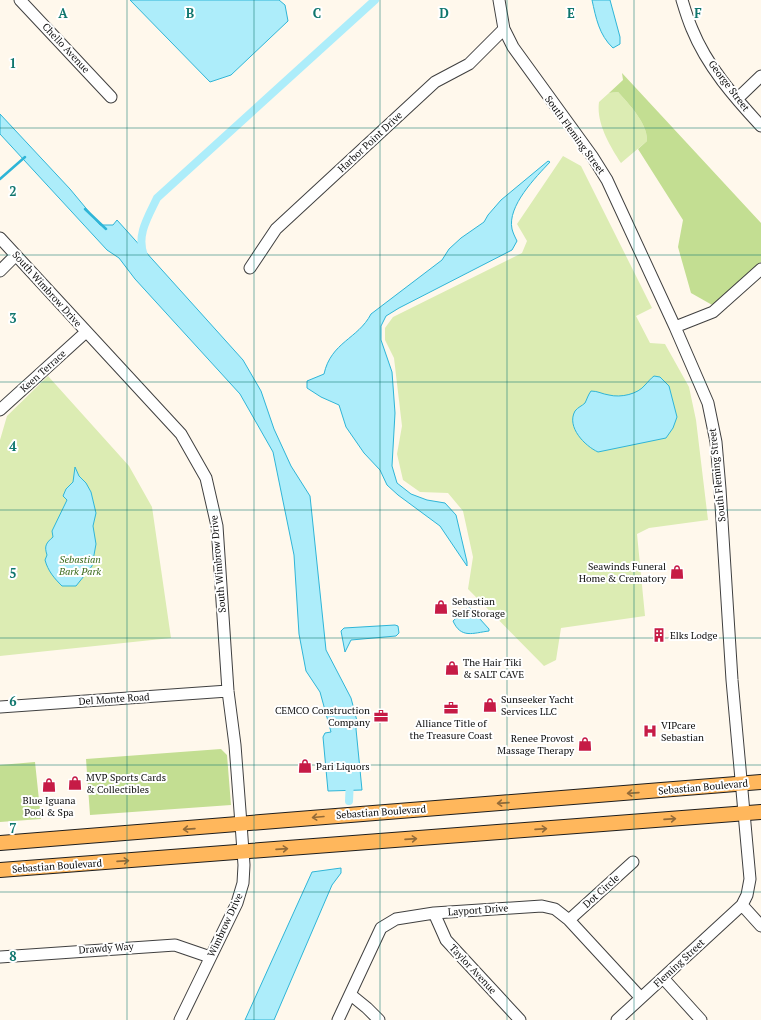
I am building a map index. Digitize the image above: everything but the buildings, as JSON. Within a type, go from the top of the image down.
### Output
[{"type":"main road","name":"Sebastian Boulevard","points":[[0,843],[761,782]]},
{"type":"main road","name":"Sebastian Boulevard","points":[[0,870],[761,812]]},
{"type":"street","name":"Chello Avenue","points":[[20,0],[111,97]]},
{"type":"street","name":"South Fleming Street","points":[[499,0],[504,29],[513,47],[592,156],[607,180],[675,327],[708,403],[716,442],[732,680],[750,878],[747,895],[742,905]]},
{"type":"street","name":"George Street","points":[[682,0],[692,30],[713,69],[737,100],[761,126]]},
{"type":"street","name":"Harbor Point Drive","points":[[250,268],[276,229],[435,82],[469,64],[504,29]]},
{"type":"street","points":[[737,100],[761,76]]},
{"type":"street","name":"South Wimbrow Drive","points":[[0,238],[181,434],[206,478],[217,526],[228,691],[235,745],[241,824]]},
{"type":"street","points":[[0,271],[16,256]]},
{"type":"street","points":[[675,327],[713,312],[761,268]]},
{"type":"street","name":"Keen Terrace","points":[[0,410],[86,332]]},
{"type":"street","name":"Del Monte Road","points":[[0,707],[228,691]]},
{"type":"street","name":"Wimbrow Drive","points":[[180,1020],[237,903],[243,883],[241,824]]},
{"type":"street","name":"Dot Circle","points":[[569,920],[633,862]]},
{"type":"street","points":[[742,905],[761,926]]},
{"type":"street","name":"Fleming Street","points":[[617,1020],[742,905]]},
{"type":"street","name":"Layport Drive","points":[[338,1020],[381,928],[396,919],[434,913],[542,906],[555,909],[569,920],[641,998]]},
{"type":"street","name":"Taylor Avenue","points":[[434,913],[446,940],[520,1020]]},
{"type":"street","name":"Drawdy Way","points":[[0,957],[175,944],[210,957]]},
{"type":"street","points":[[663,978],[701,1020]]},
{"type":"street","points":[[351,995],[379,1020]]},
{"type":"green space","points":[[622,73],[761,223],[761,262],[714,306],[691,293],[678,247],[683,220],[638,149],[647,141],[641,121],[618,92],[609,93],[623,80]]},
{"type":"green space","points":[[618,92],[641,121],[647,141],[621,163],[605,134],[599,110],[599,102],[609,93]]},
{"type":"green space","points":[[563,156],[581,166],[652,308],[636,316],[650,343],[665,344],[689,387],[696,420],[708,520],[649,528],[637,534],[645,616],[561,628],[556,660],[544,666],[468,589],[473,557],[463,511],[448,493],[420,492],[403,480],[397,454],[402,426],[394,358],[385,340],[385,328],[393,317],[522,253],[527,241],[517,224]]},
{"type":"green space","name":"Sebastian Bark Park","points":[[48,376],[129,466],[152,507],[171,638],[0,656],[0,440],[7,416]]},
{"type":"green space","points":[[221,749],[227,755],[231,805],[90,815],[86,759]]},
{"type":"green space","points":[[35,762],[41,819],[0,822],[0,765]]},
{"type":"water","points":[[130,0],[279,0],[285,5],[288,21],[231,75],[210,82]]},
{"type":"water","points":[[592,0],[610,0],[620,37],[620,44],[613,48],[601,32]]},
{"type":"water","points":[[0,114],[70,189],[100,225],[113,225],[117,220],[243,360],[261,391],[274,429],[291,466],[310,496],[326,650],[351,698],[357,721],[356,729],[362,790],[328,791],[323,737],[325,733],[331,732],[320,692],[306,671],[299,634],[294,555],[273,452],[240,394],[135,279],[119,258],[107,250],[0,134]]},
{"type":"water","points":[[548,161],[550,162],[524,192],[514,211],[512,229],[517,241],[512,250],[399,308],[386,316],[381,326],[381,340],[392,372],[395,413],[392,466],[397,483],[411,494],[427,500],[445,503],[456,515],[467,566],[440,526],[387,485],[380,470],[364,453],[346,427],[339,405],[321,397],[307,388],[307,381],[324,374],[327,363],[332,355],[366,322],[371,314],[442,260],[449,249],[461,238],[484,222],[501,200]]},
{"type":"water","points":[[654,376],[660,377],[669,386],[677,417],[673,428],[666,438],[598,452],[583,441],[575,429],[573,417],[575,411],[585,403],[591,391],[614,396],[634,393],[642,388]]},
{"type":"water","points":[[75,467],[79,476],[86,483],[91,492],[96,513],[93,526],[96,544],[92,566],[76,586],[62,586],[56,580],[46,564],[46,547],[47,543],[53,537],[52,531],[67,500],[63,496],[66,489],[73,482]]},
{"type":"water","points":[[470,608],[489,629],[489,631],[468,634],[456,627],[453,621],[466,609]]},
{"type":"water","points":[[398,626],[399,633],[396,636],[351,640],[345,652],[341,631],[344,628]]},
{"type":"water","points":[[341,868],[341,873],[332,885],[274,1020],[245,1020],[312,872]]},
{"type":"waterway","points":[[144,256],[141,241],[142,233],[157,198],[375,0]]},
{"type":"waterway","points":[[0,179],[25,157]]},
{"type":"waterway","points":[[85,209],[106,229]]},
{"type":"waterway","points":[[349,801],[350,780]]},
{"type":"place","name":"Seawinds Funeral Home & Crematory","points":[[677,572]]},
{"type":"place","name":"Sebastian Self Storage","points":[[441,607]]},
{"type":"place","name":"Elks Lodge","points":[[659,635]]},
{"type":"place","name":"The Hair Tiki & SALT CAVE","points":[[452,668]]},
{"type":"place","name":"Sunseeker Yacht Services LLC","points":[[490,705]]},
{"type":"place","name":"Alliance Title of the Treasure Coast","points":[[451,708]]},
{"type":"place","name":"CEMCO Construction Company","points":[[381,716]]},
{"type":"place","name":"VIPcare Sebastian","points":[[650,731]]},
{"type":"place","name":"Renee Provost Massage Therapy","points":[[585,744]]},
{"type":"place","name":"Pari Liquors","points":[[305,766]]},
{"type":"place","name":"MVP Sports Cards & Collectibles","points":[[75,783]]},
{"type":"place","name":"Blue Iguana Pool & Spa","points":[[49,785]]}]
